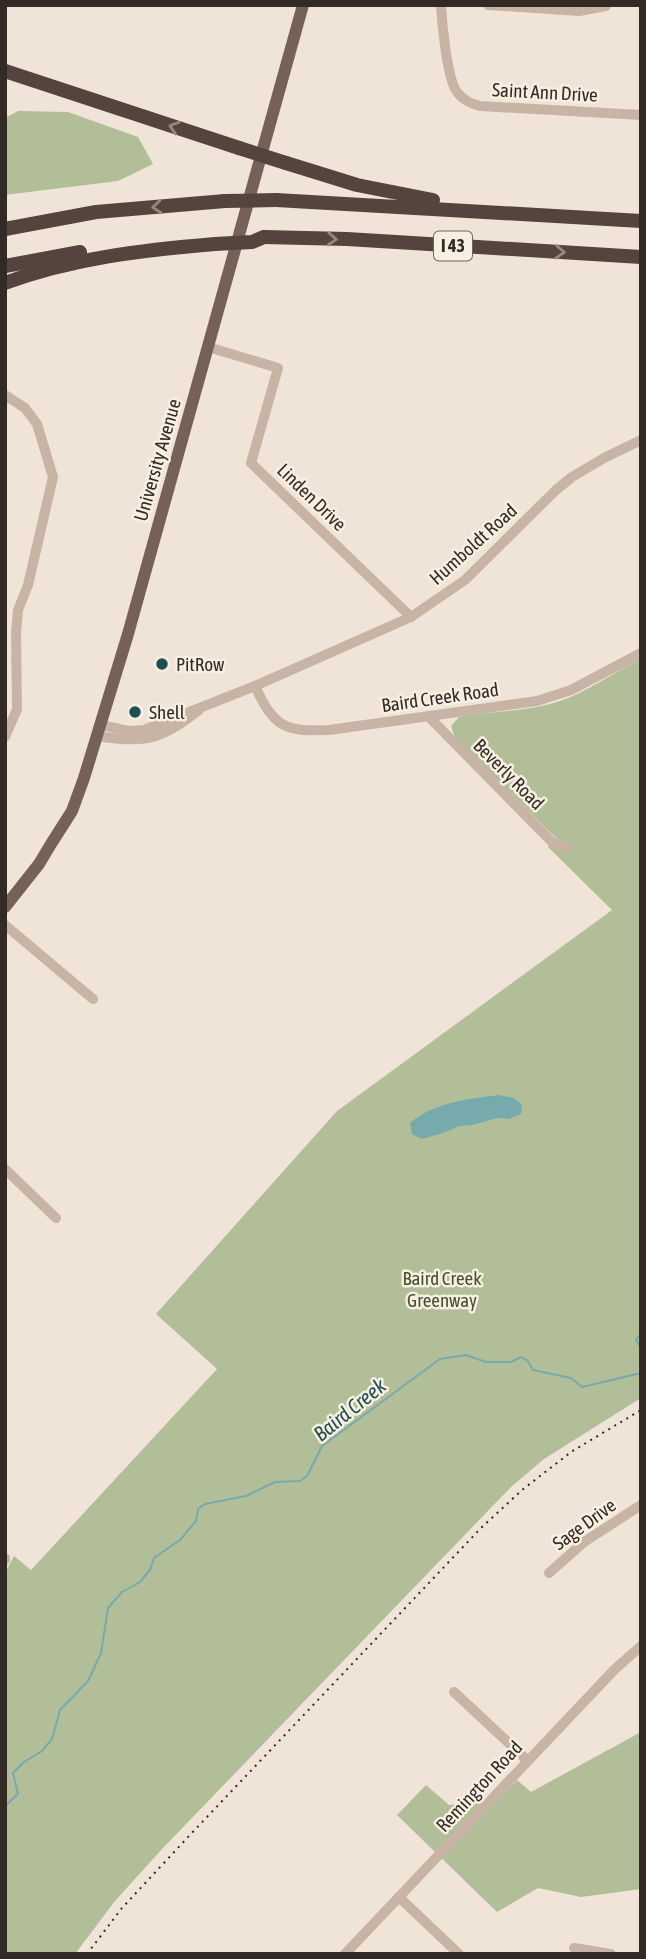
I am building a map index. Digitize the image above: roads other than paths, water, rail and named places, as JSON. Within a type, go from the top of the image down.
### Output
[{"type":"highway","points":[[5,71],[357,185],[468,210]]},
{"type":"highway","name":"I 43","points":[[5,229],[96,212],[225,201],[276,200],[641,221]]},
{"type":"highway","name":"I 43","points":[[5,266],[111,247],[264,237],[347,239],[641,257]]},
{"type":"highway","points":[[5,283],[82,260],[216,241]]},
{"type":"main road","name":"University Avenue","points":[[5,907],[39,864],[72,811],[99,731],[303,5]]},
{"type":"street","name":"Saint Ann Drive","points":[[441,5],[451,80],[457,92],[469,103],[480,106],[641,116]]},
{"type":"street","points":[[488,5],[579,11],[606,6]]},
{"type":"street","name":"Linden Drive","points":[[208,347],[278,368],[251,463],[411,617]]},
{"type":"street","points":[[5,395],[25,408],[37,424],[53,477],[28,585],[18,610],[17,709],[5,737]]},
{"type":"street","name":"Humboldt Road","points":[[99,731],[138,731],[187,711],[203,708],[411,617],[465,580],[572,477],[641,440]]},
{"type":"street","name":"Baird Creek Road","points":[[255,686],[264,706],[274,719],[288,728],[329,730],[556,696],[589,682],[641,653]]},
{"type":"street","name":"Beverly Road","points":[[428,716],[553,843],[569,848]]},
{"type":"street","points":[[5,925],[93,999]]},
{"type":"street","points":[[5,1170],[56,1218]]},
{"type":"street","name":"Sage Drive","points":[[549,1573],[584,1542],[641,1506]]},
{"type":"street","name":"Remington Road","points":[[345,1954],[527,1760],[615,1669],[641,1646]]},
{"type":"street","points":[[453,1692],[527,1760]]},
{"type":"street","points":[[399,1897],[459,1954]]},
{"type":"street","points":[[574,1948],[611,1954]]},
{"type":"water","points":[[499,1095],[514,1098],[522,1105],[521,1114],[509,1119],[497,1118],[459,1126],[422,1139],[412,1134],[410,1123],[430,1110],[452,1103]]},
{"type":"waterway","name":"Baird Creek","points":[[641,1334],[636,1340],[641,1348]]},
{"type":"waterway","name":"Baird Creek","points":[[5,1806],[18,1794],[13,1773],[24,1762],[42,1751],[52,1739],[60,1710],[88,1681],[101,1653],[108,1608],[122,1592],[140,1582],[150,1570],[154,1558],[180,1540],[196,1521],[198,1509],[205,1504],[246,1496],[275,1482],[300,1481],[307,1476],[322,1446],[440,1359],[466,1355],[486,1362],[511,1362],[521,1357],[528,1361],[533,1370],[571,1378],[582,1387],[641,1373]]},
{"type":"railway","points":[[87,1954],[122,1908],[481,1528],[522,1490],[571,1452],[641,1410]]},
{"type":"place","name":"PitRow","points":[[162,664]]},
{"type":"place","name":"Shell","points":[[135,712]]},
{"type":"park label","name":"Baird Creek Greenway","points":[[442,1289]]}]
